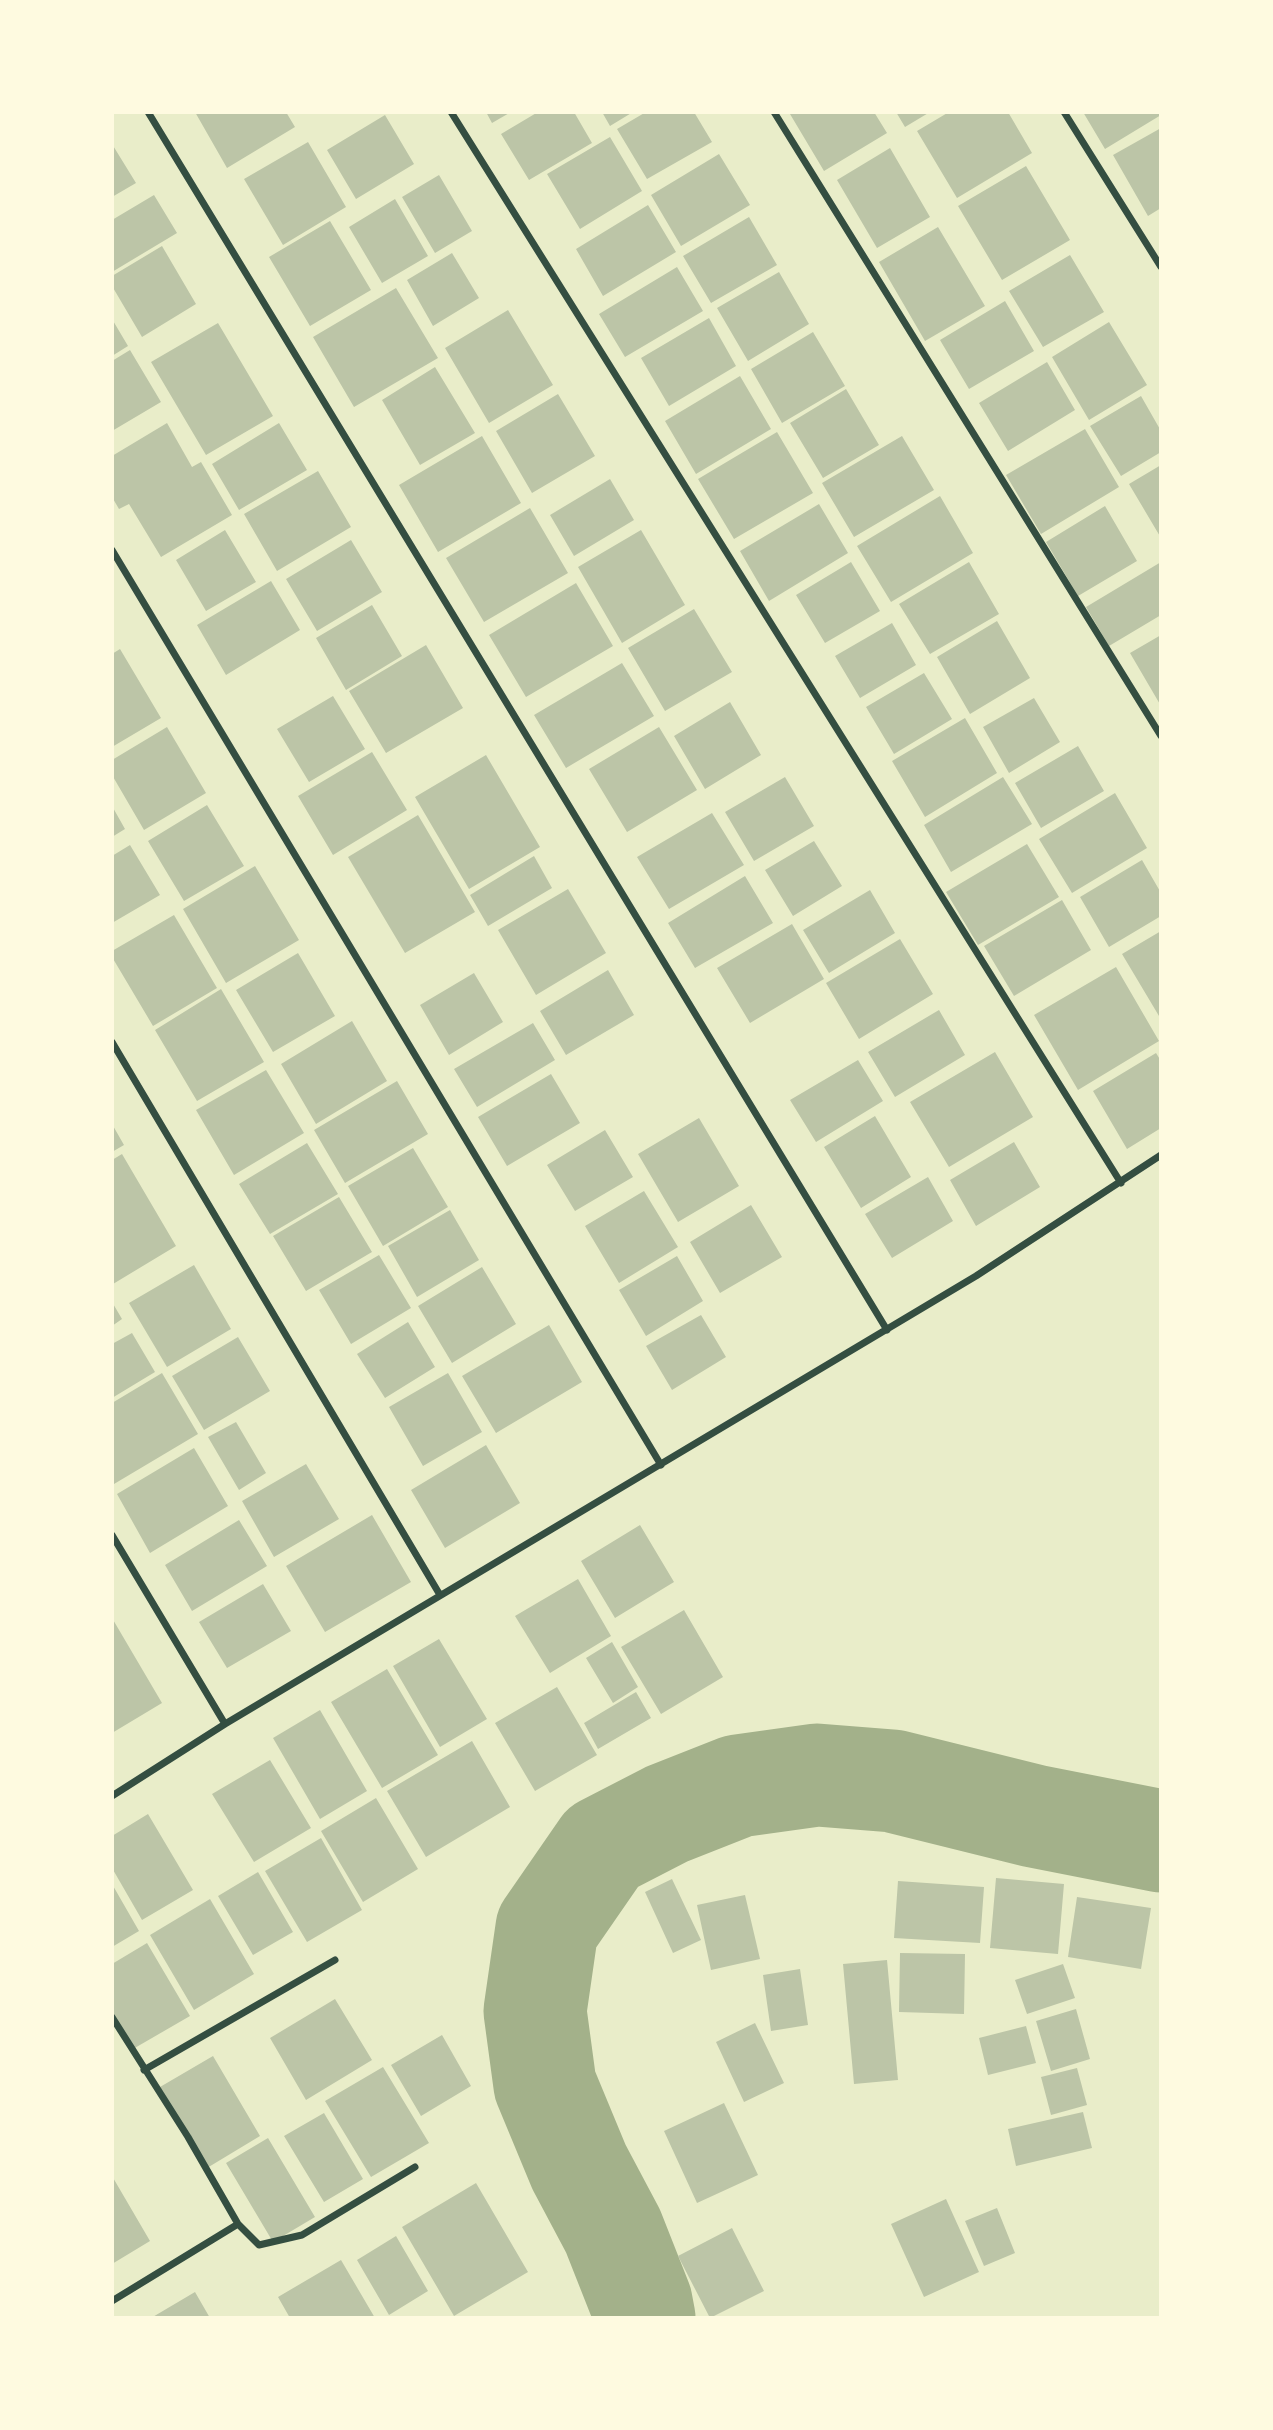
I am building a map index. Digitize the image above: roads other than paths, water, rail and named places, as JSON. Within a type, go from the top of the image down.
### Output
[{"type":"street","points":[[148,112],[887,1330]]},
{"type":"street","points":[[451,112],[1121,1183]]},
{"type":"street","points":[[774,112],[1161,737]]},
{"type":"street","points":[[1064,112],[1161,267]]},
{"type":"street","points":[[112,550],[661,1465]]},
{"type":"street","points":[[112,1042],[440,1595]]},
{"type":"street","points":[[112,1796],[225,1724],[976,1276],[1161,1155]]},
{"type":"street","points":[[112,1535],[225,1724]]},
{"type":"street","points":[[144,2070],[335,1960]]},
{"type":"street","points":[[112,2017],[188,2137],[238,2224],[259,2245],[302,2235],[415,2167]]},
{"type":"street","points":[[112,2301],[238,2224]]},
{"type":"waterway","points":[[644,2318],[641,2302],[613,2231],[579,2167],[545,2085],[535,2011],[547,1928],[603,1847],[667,1814],[738,1786],[817,1775],[893,1781],[1034,1816],[1161,1841]]}]
